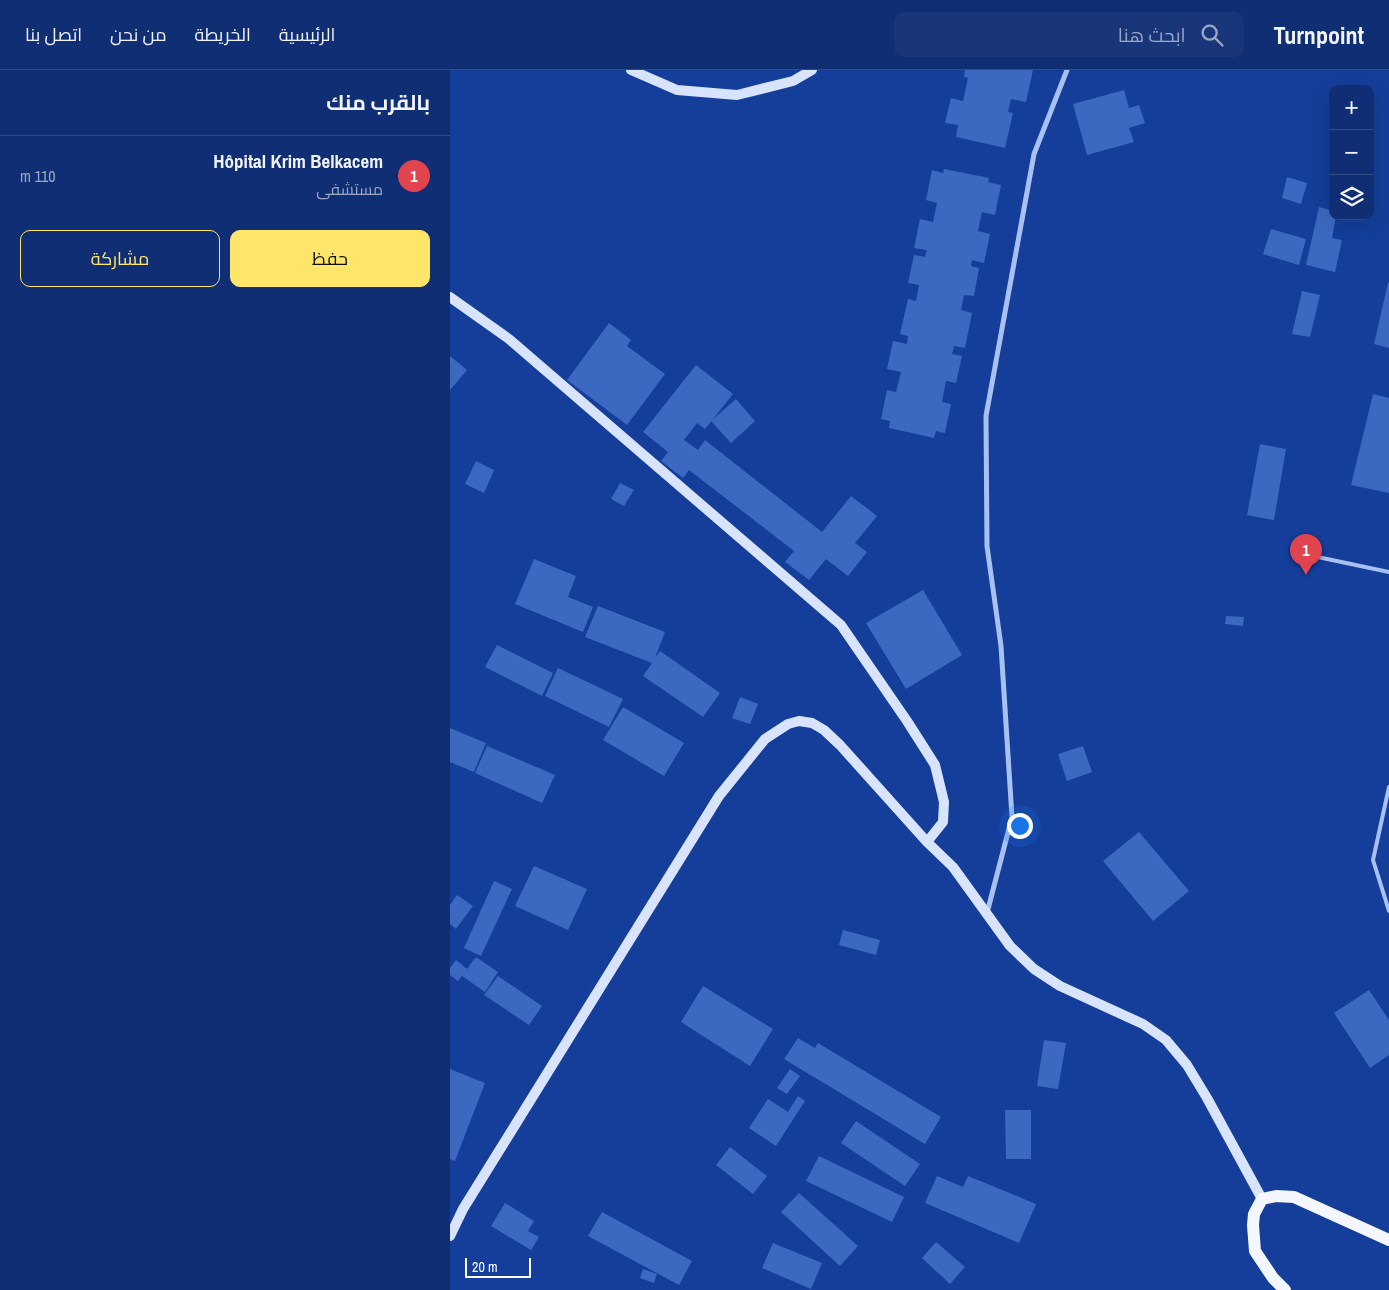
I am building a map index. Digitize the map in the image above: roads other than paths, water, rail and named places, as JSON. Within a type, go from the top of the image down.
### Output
[{"type":"main road","points":[[631,70],[678,90],[737,95],[792,81],[812,70]]},
{"type":"main road","points":[[450,297],[509,338],[841,625],[935,764],[944,802],[943,822],[928,842]]},
{"type":"main road","points":[[450,1236],[464,1209],[719,796],[765,739],[788,724],[799,721],[812,723],[824,730],[840,745],[953,867],[1010,946],[1034,969],[1060,986],[1143,1024],[1166,1040],[1187,1065],[1207,1098],[1262,1199]]},
{"type":"main road","points":[[1284,1290],[1273,1278],[1255,1251],[1252,1225],[1254,1214],[1262,1199],[1276,1196],[1294,1197],[1389,1240]]},
{"type":"street","points":[[987,914],[1012,817],[1001,646],[987,546],[986,416],[1034,154],[1067,70]]},
{"type":"lane","points":[[1294,552],[1389,572]]},
{"type":"lane","points":[[1389,787],[1373,860],[1389,911]]},
{"type":"place","name":"Hôpital Krim Belkacem","points":[[1306,575]]}]
